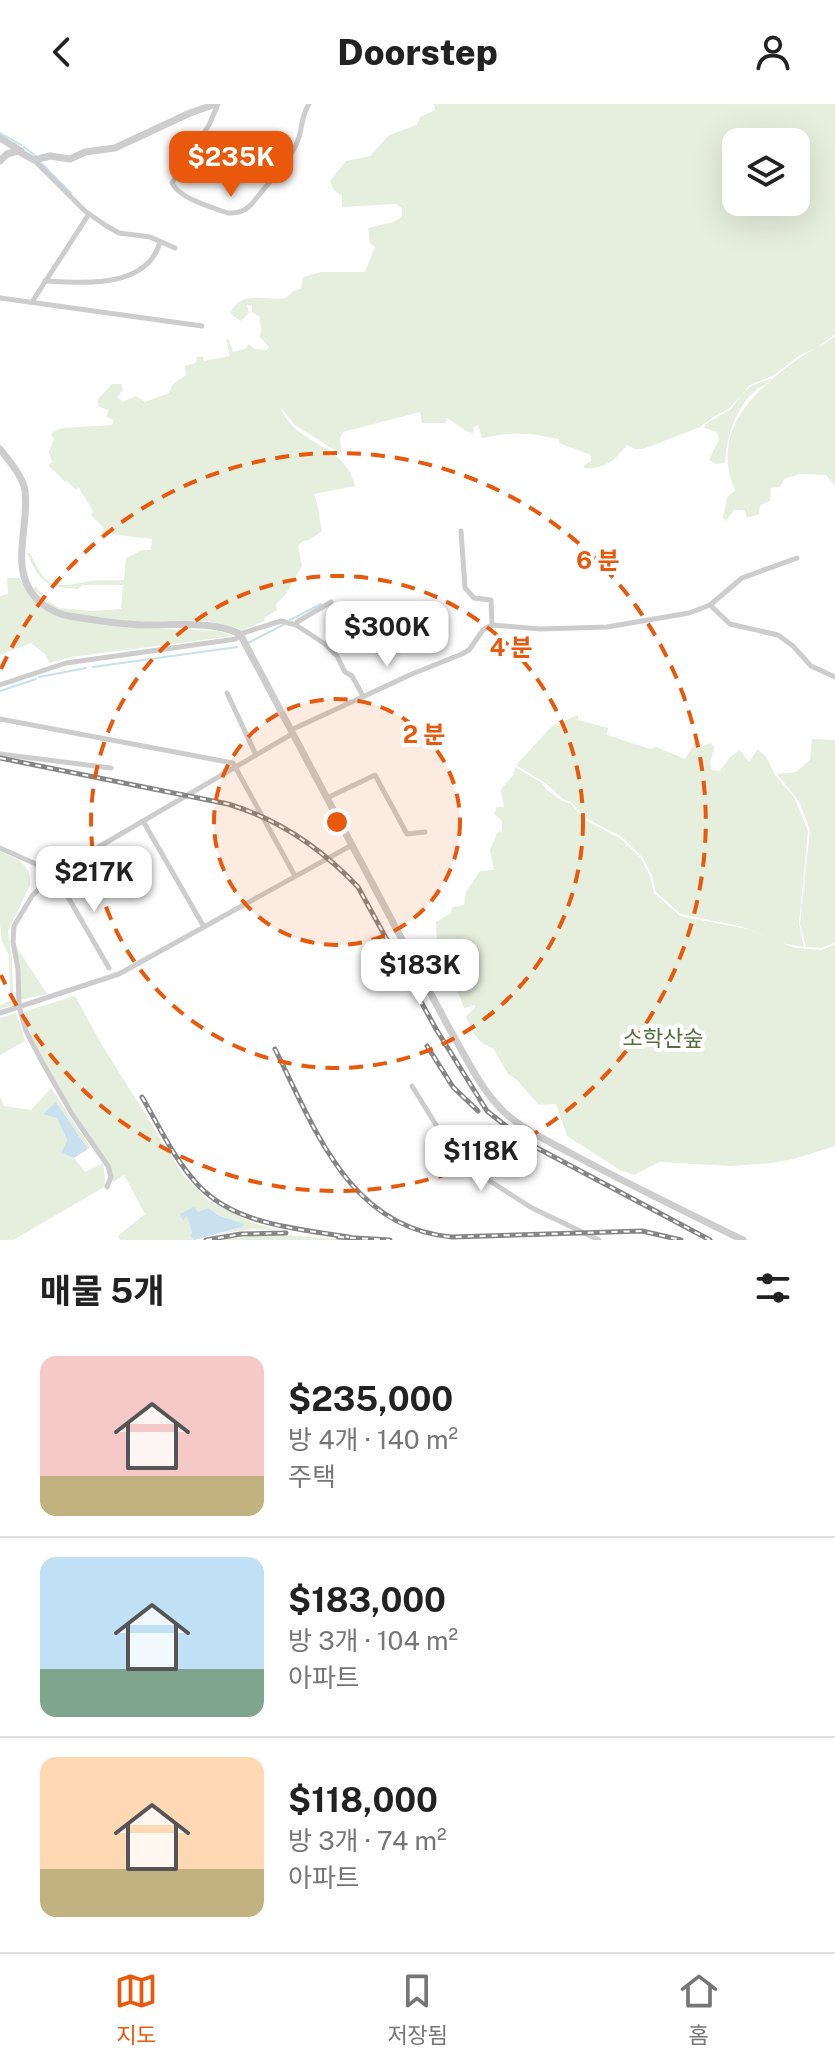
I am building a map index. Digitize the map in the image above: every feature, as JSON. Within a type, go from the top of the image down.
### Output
[{"type":"street","points":[[217,104],[209,125],[172,183],[182,194],[228,213],[240,213],[251,205],[292,153],[309,104]]},
{"type":"street","points":[[34,160],[55,156],[70,159],[85,152],[115,148],[190,113],[217,104]]},
{"type":"street","points":[[0,138],[34,160],[89,214],[117,232],[145,235],[175,248]]},
{"type":"street","points":[[0,161],[12,152],[23,152]]},
{"type":"street","points":[[32,302],[89,214]]},
{"type":"street","points":[[45,281],[126,278],[151,259],[160,242]]},
{"type":"street","points":[[0,298],[202,326]]},
{"type":"street","points":[[0,449],[25,490],[21,569],[35,597],[50,609],[78,618],[130,624],[216,627],[240,634],[297,622],[331,602]]},
{"type":"street","points":[[461,531],[465,588],[474,598],[491,600],[492,625]]},
{"type":"street","points":[[107,1187],[111,1177],[108,1166],[72,1114],[41,1060],[26,1031],[19,1006],[18,969],[12,934],[20,912],[54,873],[291,732],[363,696],[469,650],[483,630],[492,625],[540,629],[607,627],[689,613],[710,605],[742,578],[797,558]]},
{"type":"street","points":[[710,605],[730,624],[778,635],[811,666],[835,677]]},
{"type":"street","points":[[290,624],[320,638],[337,656],[345,672],[352,676],[363,696]]},
{"type":"street","points":[[0,685],[66,663],[236,639],[240,634]]},
{"type":"street","points":[[240,634],[456,1040],[499,1107],[514,1120],[559,1147],[743,1240]]},
{"type":"street","points":[[227,693],[256,755]]},
{"type":"street","points":[[0,719],[226,762],[236,767],[295,876]]},
{"type":"street","points":[[0,754],[111,768]]},
{"type":"street","points":[[327,798],[375,775],[407,834],[425,832]]},
{"type":"street","points":[[143,821],[204,927]]},
{"type":"street","points":[[0,1013],[119,974],[352,845]]},
{"type":"street","points":[[0,848],[36,864],[48,879]]},
{"type":"street","points":[[54,873],[109,968]]},
{"type":"street","points":[[412,1086],[438,1128],[479,1174],[532,1208],[599,1240]]},
{"type":"green space","points":[[434,104],[835,104],[835,334],[774,375],[750,385],[730,408],[700,427],[643,449],[627,445],[613,459],[597,467],[584,468],[591,461],[591,455],[559,443],[559,439],[521,434],[482,438],[478,425],[473,428],[473,433],[447,418],[445,423],[422,423],[420,412],[343,432],[340,438],[342,455],[295,425],[281,408],[297,430],[342,461],[355,486],[314,494],[322,531],[298,546],[302,566],[276,604],[277,610],[265,617],[264,621],[243,630],[208,621],[137,622],[54,609],[34,589],[35,586],[47,601],[60,608],[92,611],[121,609],[123,585],[83,585],[78,589],[52,585],[46,582],[36,571],[27,553],[30,553],[45,579],[57,585],[124,580],[126,558],[142,550],[151,550],[152,539],[101,533],[104,528],[91,515],[93,511],[79,488],[75,489],[65,482],[48,465],[52,462],[49,452],[53,432],[63,428],[112,425],[114,420],[107,417],[108,410],[98,406],[98,399],[112,384],[121,384],[123,390],[117,397],[123,402],[136,396],[145,402],[169,393],[173,384],[186,375],[185,366],[196,363],[197,357],[203,357],[204,361],[230,356],[226,339],[233,352],[249,344],[255,349],[267,350],[269,347],[259,336],[262,331],[259,316],[252,312],[252,306],[247,305],[249,313],[241,321],[230,314],[240,301],[286,298],[293,291],[301,289],[303,277],[321,272],[365,272],[375,247],[370,243],[368,228],[402,217],[402,207],[395,204],[342,207],[342,196],[334,190],[330,181],[346,161],[370,156],[389,135],[417,125],[420,117],[435,110]]},
{"type":"green space","points":[[835,336],[835,486],[826,475],[799,474],[784,479],[780,487],[771,488],[770,501],[760,505],[759,514],[747,518],[745,510],[734,510],[726,521],[723,518],[727,497],[735,491],[728,449],[740,414],[781,372]]},
{"type":"green space","points":[[772,378],[749,397],[737,414],[725,463],[716,464],[709,460],[719,439],[717,432],[704,428],[706,424],[731,409],[751,386]]},
{"type":"green space","points":[[7,578],[19,578],[37,604],[65,619],[132,628],[219,631],[234,636],[71,657],[49,663],[45,654],[31,643],[0,655],[0,596],[8,594]]},
{"type":"green space","points":[[578,715],[578,720],[608,728],[607,735],[650,749],[656,747],[685,759],[697,740],[703,746],[711,743],[714,747],[710,764],[712,770],[720,771],[740,750],[749,762],[758,749],[767,758],[775,775],[794,797],[808,831],[799,924],[804,947],[781,943],[743,927],[681,914],[656,892],[652,875],[642,857],[622,837],[586,818],[571,802],[516,765],[552,726]]},
{"type":"green space","points":[[812,739],[835,740],[835,942],[822,948],[806,947],[800,924],[810,830],[800,803],[777,774],[796,772],[810,760]]},
{"type":"green space","name":"소학산숲","points":[[515,767],[542,783],[562,801],[570,803],[585,820],[621,839],[641,858],[654,893],[680,916],[747,929],[795,948],[822,950],[835,944],[835,1146],[771,1163],[731,1166],[659,1162],[634,1175],[620,1170],[567,1136],[556,1104],[539,1105],[508,1074],[493,1048],[483,1043],[470,1027],[466,1016],[475,1005],[464,1008],[455,984],[460,981],[454,964],[447,965],[437,943],[436,922],[451,913],[452,907],[464,905],[466,892],[480,871],[494,870],[490,850],[497,833],[502,831],[502,821],[494,814],[497,807],[504,807],[501,789],[514,774]]},
{"type":"green space","points":[[0,851],[26,867],[30,885],[8,931],[13,1005],[0,1009],[0,1005],[10,1001],[9,955],[2,942],[0,925]]},
{"type":"green space","points":[[12,940],[47,994],[21,1000]]},
{"type":"green space","points":[[75,996],[184,1176],[209,1201],[255,1224],[280,1230],[252,1229],[218,1234],[242,1227],[208,1208],[198,1212],[194,1208],[184,1215],[187,1214],[190,1236],[194,1240],[120,1240],[118,1236],[145,1214],[124,1175],[113,1182],[110,1166],[49,1073],[23,1012]]},
{"type":"green space","points":[[16,1013],[25,1041],[0,1055],[0,1018]]},
{"type":"green space","points":[[51,1088],[91,1148],[88,1149],[56,1102],[44,1113],[57,1118],[67,1140],[61,1153],[74,1158],[85,1172],[103,1163],[106,1186],[13,1240],[0,1240],[0,1097],[4,1106],[31,1110]]},
{"type":"green space","points":[[270,1234],[348,1240],[220,1240]]},
{"type":"water","points":[[56,1102],[88,1149],[74,1158],[61,1153],[67,1140],[57,1118],[43,1114]]},
{"type":"water","points":[[194,1207],[198,1212],[208,1208],[220,1216],[244,1224],[194,1240],[190,1236],[192,1233],[187,1215],[183,1221],[180,1214]]},
{"type":"waterway","points":[[0,133],[21,145]]},
{"type":"waterway","points":[[24,147],[37,157]]},
{"type":"waterway","points":[[41,163],[71,193]]},
{"type":"waterway","points":[[290,620],[321,604]]},
{"type":"waterway","points":[[248,643],[285,624]]},
{"type":"waterway","points":[[93,667],[237,647]]},
{"type":"waterway","points":[[39,677],[86,668]]},
{"type":"waterway","points":[[0,691],[36,679]]},
{"type":"railway","points":[[0,758],[228,804],[264,818],[298,837],[330,860],[358,887],[436,1029],[487,1111],[526,1142],[710,1240]]},
{"type":"railway","points":[[427,1046],[453,1087],[478,1111]]},
{"type":"railway","points":[[275,1049],[321,1141],[340,1170],[361,1195],[387,1215],[416,1230],[452,1237],[642,1231],[681,1240]]},
{"type":"railway","points":[[142,1097],[182,1166],[214,1199],[269,1223],[349,1237]]},
{"type":"railway","points":[[206,1240],[241,1234],[286,1233]]},
{"type":"railway","points":[[338,1237],[390,1240]]}]
